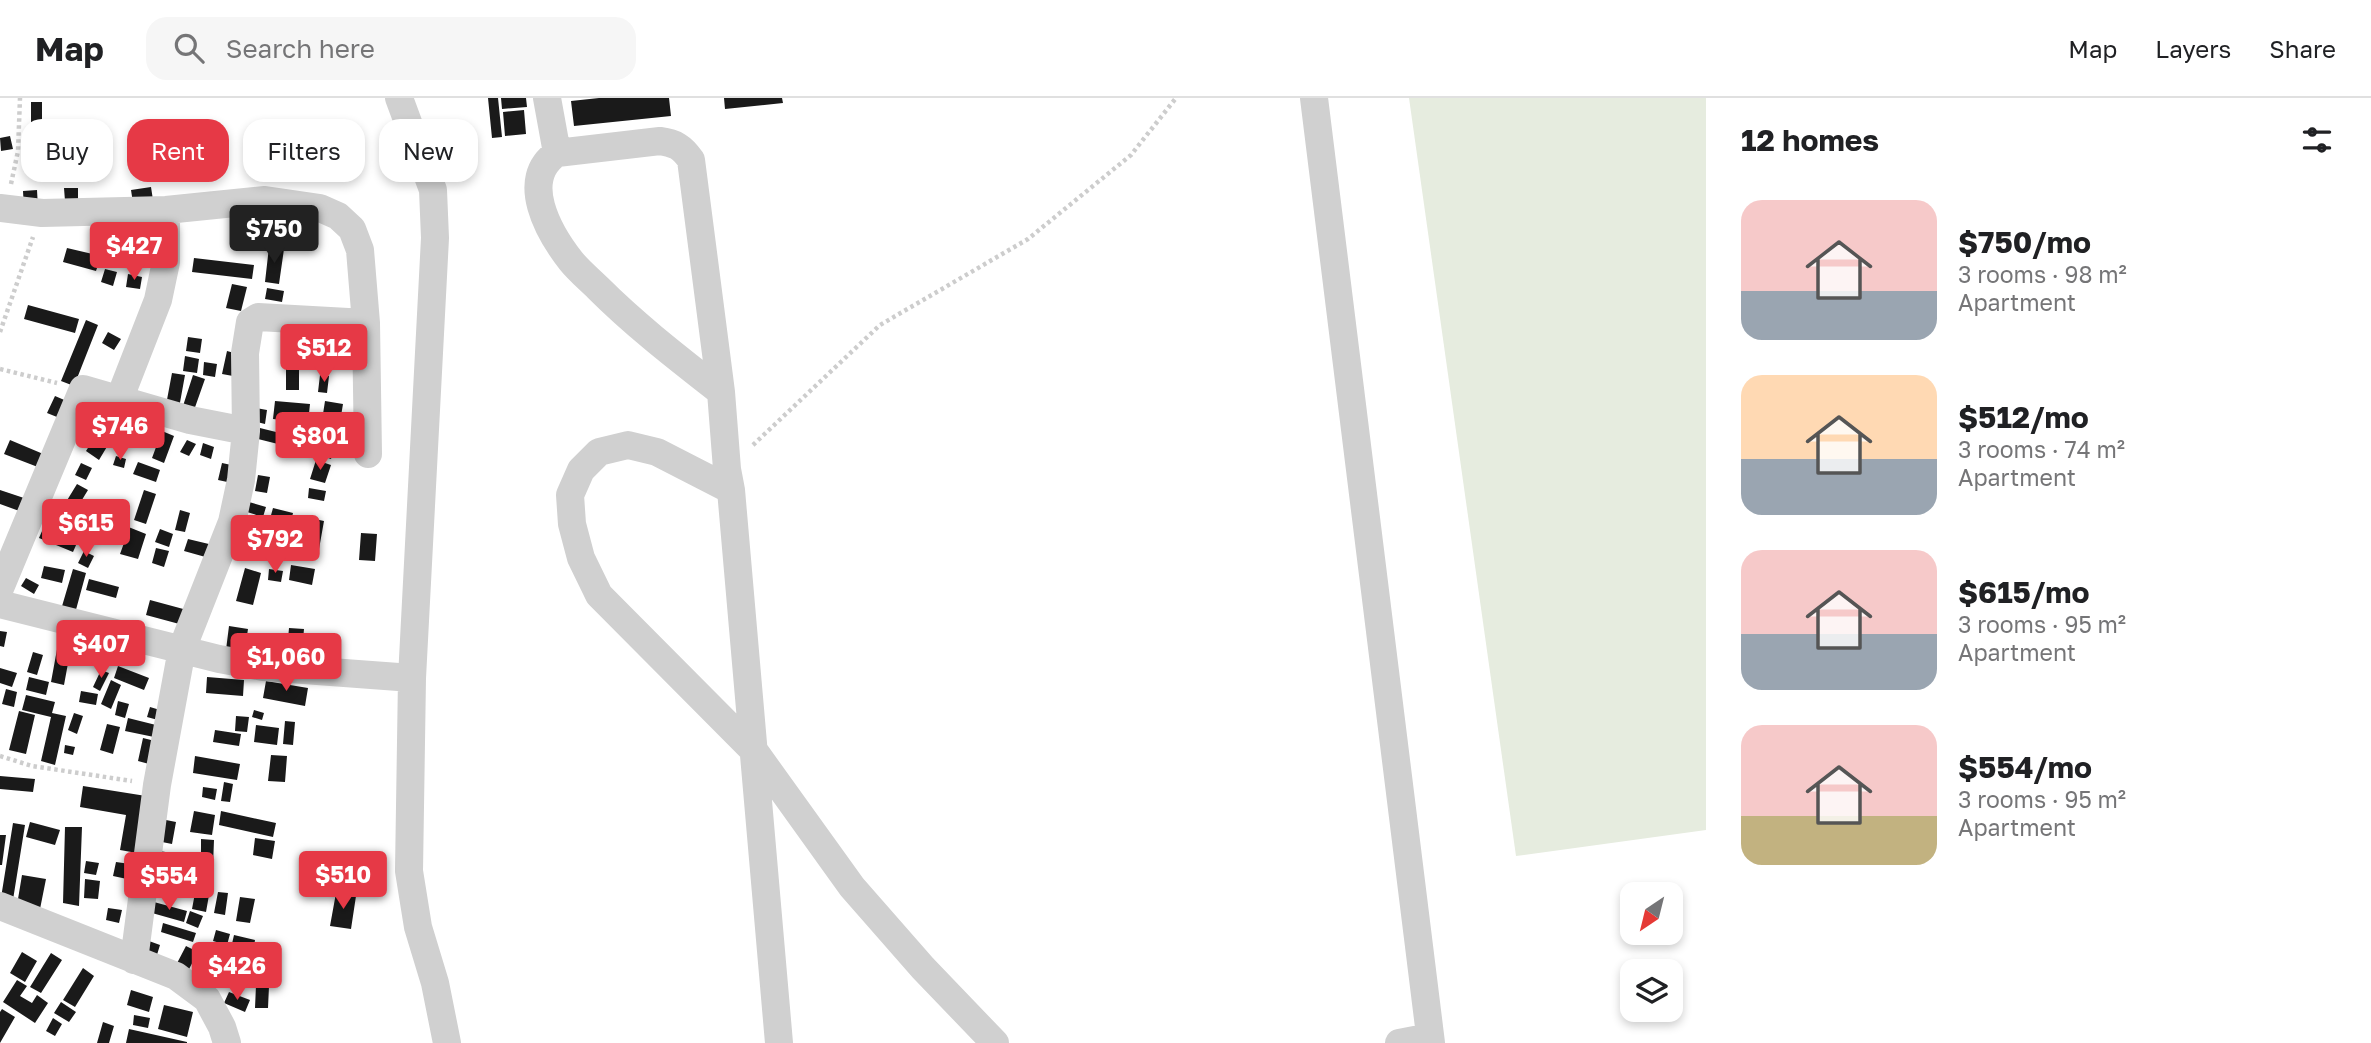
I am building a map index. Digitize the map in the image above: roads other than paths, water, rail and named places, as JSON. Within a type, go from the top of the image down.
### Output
[{"type":"street","points":[[399,98],[433,190],[435,238],[412,678],[409,871],[418,927],[435,983],[447,1043]]},
{"type":"street","points":[[547,98],[557,153]]},
{"type":"street","points":[[1314,98],[1430,1040],[1399,1043]]},
{"type":"street","points":[[721,392],[612,302],[571,261],[550,226],[538,193],[542,170],[548,159],[557,153],[660,141],[674,143],[684,149],[691,160],[721,392],[779,1043]]},
{"type":"street","points":[[3,208],[42,213],[166,210],[265,200],[320,208],[338,216],[352,229],[360,250],[366,323],[368,454]]},
{"type":"street","points":[[119,400],[158,300],[166,262],[166,210]]},
{"type":"street","points":[[134,960],[157,785],[182,649],[232,522],[241,480],[246,431],[245,353],[248,328],[253,319],[258,317],[366,323]]},
{"type":"street","points":[[0,588],[83,389],[190,420],[246,431]]},
{"type":"street","points":[[729,480],[657,452],[628,445],[599,452],[581,471],[570,495],[572,524],[581,558],[599,595],[755,752],[852,887],[923,968],[995,1043]]},
{"type":"street","points":[[0,604],[219,660],[263,667],[412,678]]},
{"type":"street","points":[[0,906],[176,976],[206,999],[222,1027],[227,1043]]}]
